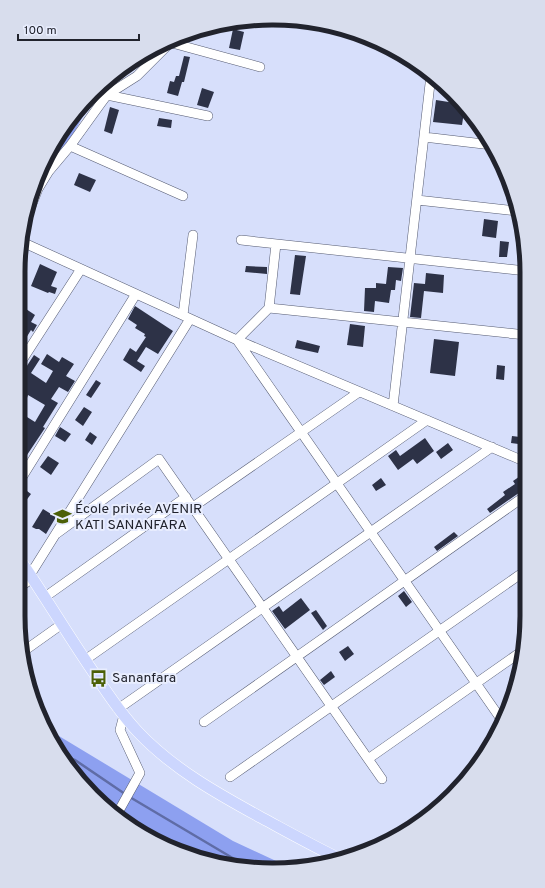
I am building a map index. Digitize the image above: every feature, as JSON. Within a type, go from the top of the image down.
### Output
[{"type":"main road","points":[[25,566],[85,660],[121,712],[159,752],[180,769],[217,793],[333,856]]},
{"type":"street","points":[[175,45],[260,66]]},
{"type":"street","points":[[43,181],[49,171],[70,146],[108,95],[138,76],[163,51]]},
{"type":"street","points":[[393,406],[430,82]]},
{"type":"street","points":[[108,95],[208,116]]},
{"type":"street","points":[[424,137],[483,143]]},
{"type":"street","points":[[70,146],[183,196]]},
{"type":"street","points":[[417,200],[512,210]]},
{"type":"street","points":[[25,582],[32,576],[186,317],[193,235]]},
{"type":"street","points":[[241,240],[520,270]]},
{"type":"street","points":[[27,244],[237,340],[520,459]]},
{"type":"street","points":[[237,340],[269,308],[276,244]]},
{"type":"street","points":[[25,356],[81,269]]},
{"type":"street","points":[[25,472],[136,294]]},
{"type":"street","points":[[269,308],[520,334]]},
{"type":"street","points":[[237,340],[498,715]]},
{"type":"street","points":[[193,508],[359,392]]},
{"type":"street","points":[[85,660],[427,420]]},
{"type":"street","points":[[119,810],[140,773],[120,730],[121,712],[263,608],[492,447]]},
{"type":"street","points":[[56,534],[159,460],[382,779]]},
{"type":"street","points":[[44,596],[186,497]]},
{"type":"street","points":[[204,722],[520,500]]},
{"type":"street","points":[[230,777],[520,574]]},
{"type":"street","points":[[27,649],[62,624]]},
{"type":"street","points":[[368,759],[517,655]]},
{"type":"shaded area","points":[[88,106],[34,206],[44,178],[58,149]]},
{"type":"shaded area","points":[[55,734],[233,841],[279,863],[240,861],[208,855],[178,844],[149,830],[122,812],[97,791],[76,766]]},
{"type":"building","points":[[233,29],[244,32],[240,50],[229,48]]},
{"type":"building","points":[[184,56],[190,57],[184,82],[182,82],[178,96],[167,93],[170,81],[174,82],[176,76],[179,76]]},
{"type":"building","points":[[202,88],[214,92],[208,108],[197,105]]},
{"type":"building","points":[[436,100],[453,103],[464,115],[462,125],[433,122]]},
{"type":"building","points":[[110,107],[119,110],[112,134],[104,131]]},
{"type":"building","points":[[159,118],[172,120],[171,128],[157,126]]},
{"type":"building","points":[[79,173],[96,180],[90,192],[74,185]]},
{"type":"building","points":[[484,219],[498,221],[496,238],[482,236]]},
{"type":"building","points":[[500,241],[509,242],[507,257],[499,257]]},
{"type":"building","points":[[295,255],[306,256],[300,295],[290,294]]},
{"type":"building","points":[[40,264],[57,272],[51,286],[57,288],[55,294],[48,293],[31,286]]},
{"type":"building","points":[[246,266],[267,267],[267,274],[245,272]]},
{"type":"building","points":[[388,267],[403,268],[401,281],[396,280],[395,290],[391,290],[389,303],[375,301],[374,312],[364,311],[365,288],[376,288],[376,283],[386,284]]},
{"type":"building","points":[[426,273],[444,275],[443,293],[424,291],[421,318],[410,317],[414,283],[425,284]]},
{"type":"building","points":[[135,306],[173,331],[158,354],[146,347],[137,361],[145,366],[141,372],[123,360],[130,348],[136,352],[146,337],[144,336],[145,334],[135,328],[137,325],[128,319]]},
{"type":"building","points":[[25,308],[35,315],[31,322],[37,325],[33,332],[31,330],[25,340]]},
{"type":"building","points":[[350,324],[365,326],[363,347],[347,345]]},
{"type":"building","points":[[434,339],[459,342],[455,376],[430,373]]},
{"type":"building","points":[[297,340],[320,346],[318,353],[295,348]]},
{"type":"building","points":[[47,354],[59,362],[62,357],[74,364],[66,376],[75,381],[68,392],[59,387],[51,399],[58,403],[43,427],[45,428],[25,458],[25,416],[35,422],[45,405],[28,395],[27,398],[25,397],[25,369],[34,355],[40,359],[31,373],[46,383],[53,371],[41,364]]},
{"type":"building","points":[[497,365],[505,366],[504,380],[496,379]]},
{"type":"building","points":[[96,380],[101,383],[91,398],[86,395]]},
{"type":"building","points":[[84,407],[92,412],[83,426],[75,420]]},
{"type":"building","points":[[60,427],[71,434],[65,442],[55,436]]},
{"type":"building","points":[[90,432],[97,437],[92,445],[85,440]]},
{"type":"building","points":[[512,436],[520,437],[520,444],[511,443]]},
{"type":"building","points":[[425,438],[434,451],[417,464],[413,459],[398,470],[388,456],[396,450],[400,456]]},
{"type":"building","points":[[448,443],[453,450],[441,459],[436,452]]},
{"type":"building","points":[[48,456],[59,463],[51,475],[40,467]]},
{"type":"building","points":[[520,476],[520,492],[490,513],[487,509],[505,495],[503,492],[515,484],[513,481]]},
{"type":"building","points":[[381,478],[386,485],[376,491],[372,485]]},
{"type":"building","points":[[25,490],[31,494],[25,502]]},
{"type":"building","points":[[43,509],[56,517],[46,534],[39,529],[32,527]]},
{"type":"building","points":[[454,532],[458,536],[437,551],[434,547]]},
{"type":"building","points":[[404,591],[412,602],[406,607],[398,596]]},
{"type":"building","points":[[301,598],[310,610],[285,629],[272,611],[279,606],[283,612]]},
{"type":"building","points":[[316,610],[327,626],[323,630],[311,613]]},
{"type":"building","points":[[348,646],[354,654],[345,661],[339,652]]},
{"type":"building","points":[[331,671],[335,677],[324,685],[320,680]]},
{"type":"waterway","points":[[71,759],[75,760],[128,796],[237,860]]},
{"type":"place","name":"École privée AVENIR KATI SANANFARA","points":[[62,517]]},
{"type":"place","name":"Sananfara","points":[[99,678]]}]
